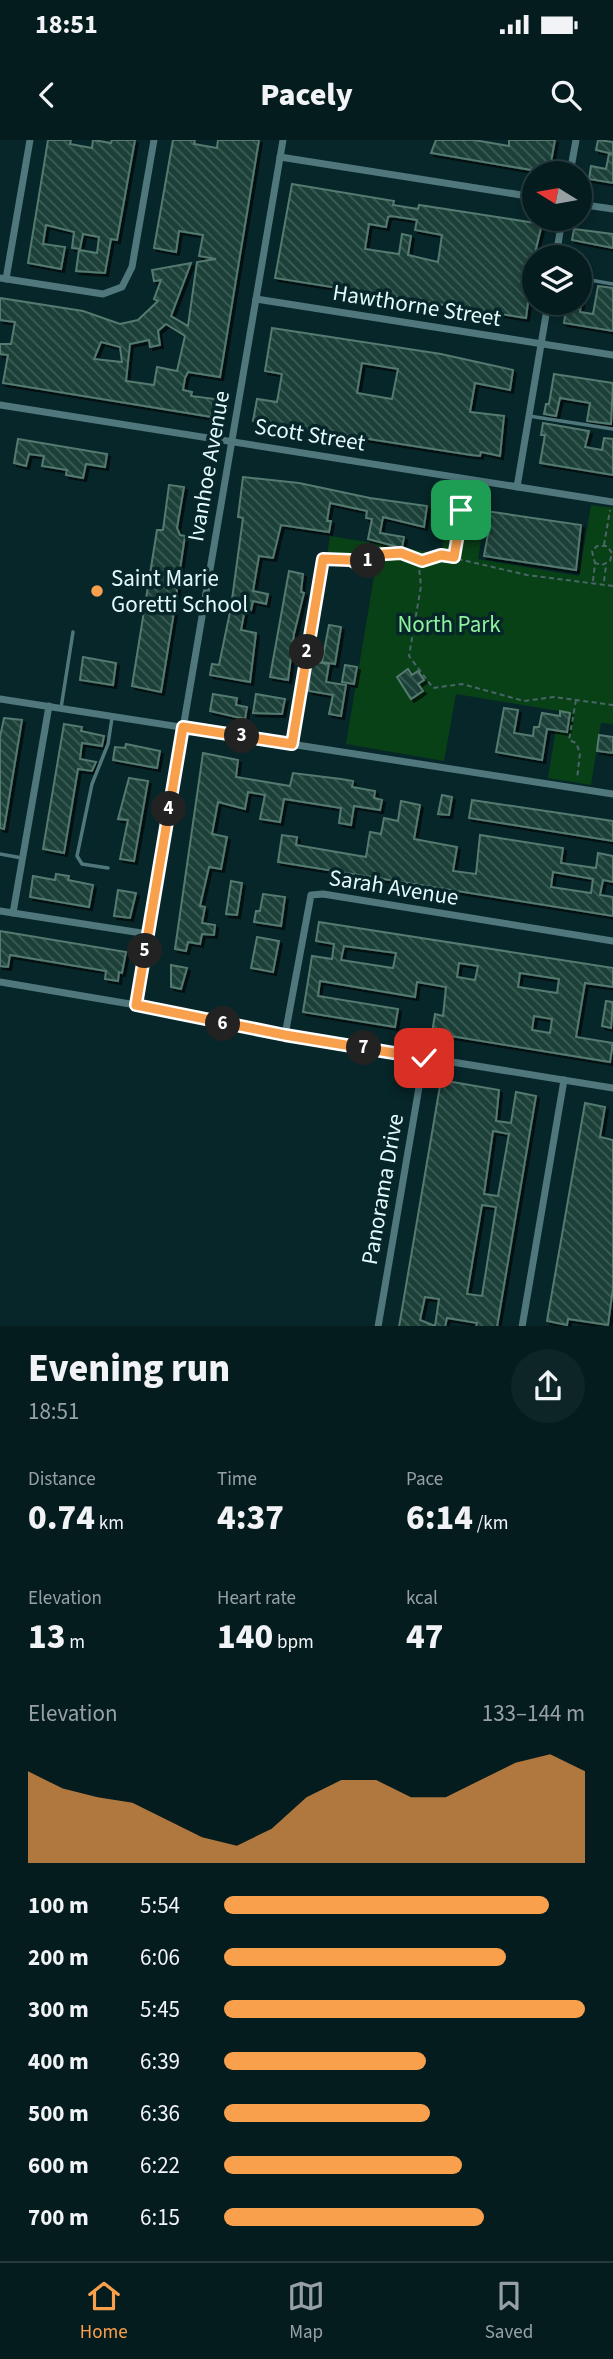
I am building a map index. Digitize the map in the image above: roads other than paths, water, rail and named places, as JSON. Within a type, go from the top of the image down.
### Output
[{"type":"street","points":[[30,140],[3,279],[103,293],[122,287],[132,267],[154,140]]},
{"type":"street","name":"Ivanhoe Avenue","points":[[136,1005],[283,140]]},
{"type":"street","points":[[572,161],[576,140]]},
{"type":"street","points":[[280,156],[522,195]]},
{"type":"street","points":[[592,206],[613,209]]},
{"type":"street","name":"Hawthorne Street","points":[[256,299],[613,355]]},
{"type":"street","points":[[517,487],[546,315]]},
{"type":"street","name":"Scott Street","points":[[0,405],[612,502]]},
{"type":"street","points":[[0,699],[461,768],[613,794]]},
{"type":"street","points":[[13,913],[48,706]]},
{"type":"street","name":"Sarah Avenue","points":[[285,1035],[311,895],[323,894],[613,940]]},
{"type":"street","points":[[0,911],[148,934]]},
{"type":"street","points":[[0,982],[136,1005],[285,1035],[613,1088]]},
{"type":"street","name":"Panorama Drive","points":[[379,1326],[424,1058]]},
{"type":"street","points":[[522,1326],[564,1080]]},
{"type":"lane","points":[[592,280],[613,284]]},
{"type":"lane","points":[[529,416],[613,429]]},
{"type":"lane","points":[[292,744],[323,559]]},
{"type":"lane","points":[[61,708],[72,632]]},
{"type":"lane","points":[[108,868],[82,864],[77,856],[92,784],[108,744],[113,716]]},
{"type":"lane","points":[[0,853],[23,858]]},
{"type":"place","name":"Saint Marie Goretti School","points":[[97,591]]},
{"type":"park label","name":"North Park","points":[[449,624]]}]
